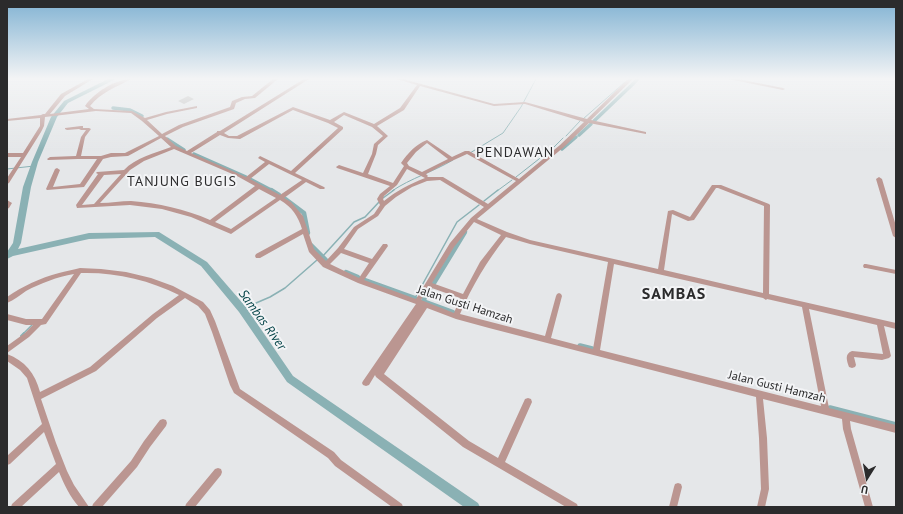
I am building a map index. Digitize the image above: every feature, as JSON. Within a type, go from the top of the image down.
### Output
[{"type":"street","points":[[7,182],[41,128],[46,115],[56,103]]},
{"type":"street","points":[[90,103],[87,106],[96,110]]},
{"type":"street","points":[[50,159],[78,157],[101,158],[111,154],[128,154],[186,124],[232,108],[234,103]]},
{"type":"street","points":[[187,153],[218,132],[267,103]]},
{"type":"street","points":[[374,126],[402,109],[406,103]]},
{"type":"street","points":[[487,103],[498,106],[523,103],[589,122],[644,133]]},
{"type":"street","points":[[574,507],[466,444],[379,375],[422,303],[428,284],[452,245],[473,219],[562,146],[608,103]]},
{"type":"street","points":[[144,120],[166,113],[195,107]]},
{"type":"street","points":[[218,132],[228,137],[238,138],[293,108],[331,122],[341,129],[292,172]]},
{"type":"street","name":"Jalan Gusti Hamzah","points":[[7,120],[96,110],[126,111],[135,114],[144,120],[174,147],[247,179],[280,197],[297,211],[304,223],[311,250],[316,256],[324,264],[360,281],[456,316],[896,429]]},
{"type":"street","points":[[331,122],[344,113],[374,126],[386,136],[376,144],[374,154],[365,175]]},
{"type":"street","points":[[67,129],[81,127],[82,129],[89,129],[82,137],[78,157]]},
{"type":"street","points":[[451,159],[427,141],[418,147],[404,164],[426,176],[441,178],[488,207]]},
{"type":"street","points":[[95,206],[125,172],[134,165],[174,147]]},
{"type":"street","points":[[382,203],[451,159],[470,153],[519,181]]},
{"type":"street","points":[[7,155],[24,155]]},
{"type":"street","points":[[57,170],[49,188],[50,189],[82,186],[101,158]]},
{"type":"street","points":[[260,158],[292,172],[322,188]]},
{"type":"street","points":[[247,179],[269,162]]},
{"type":"street","points":[[339,166],[393,185]]},
{"type":"street","points":[[324,264],[340,250],[356,228],[376,215],[382,203],[382,195],[393,185],[400,174],[407,167]]},
{"type":"street","points":[[91,173],[125,172]]},
{"type":"street","points":[[102,173],[79,206],[80,207],[130,203],[145,204],[184,212],[232,232],[306,180]]},
{"type":"street","points":[[879,179],[896,236]]},
{"type":"street","points":[[211,222],[259,186]]},
{"type":"street","points":[[661,272],[671,212],[688,219],[692,219],[714,186],[719,186],[767,206],[766,296]]},
{"type":"street","points":[[7,202],[9,203],[7,208]]},
{"type":"street","points":[[473,219],[505,234],[530,242],[611,262],[896,326]]},
{"type":"street","points":[[258,256],[305,230]]},
{"type":"street","points":[[456,316],[475,273],[505,234]]},
{"type":"street","points":[[360,281],[385,246]]},
{"type":"street","points":[[340,250],[373,262]]},
{"type":"street","points":[[596,353],[611,262]]},
{"type":"street","points":[[866,266],[896,272]]},
{"type":"street","points":[[7,350],[27,335],[39,323],[46,320],[80,270]]},
{"type":"street","points":[[7,300],[24,288],[35,283],[54,276],[80,270],[144,278],[166,286],[184,295],[204,306],[215,330],[237,391],[331,455],[338,463],[399,507]]},
{"type":"street","points":[[428,284],[464,297]]},
{"type":"street","points":[[37,398],[93,369],[155,316],[184,295]]},
{"type":"street","points":[[547,340],[558,296]]},
{"type":"street","points":[[366,383],[422,303]]},
{"type":"street","points":[[805,306],[826,411]]},
{"type":"street","points":[[7,317],[26,322],[39,323]]},
{"type":"street","points":[[852,365],[850,355],[852,354],[882,357],[887,356],[880,322]]},
{"type":"street","points":[[7,356],[20,365],[31,376],[46,426],[76,498],[84,507]]},
{"type":"street","points":[[758,394],[763,438],[765,489],[761,507]]},
{"type":"street","points":[[500,464],[528,402]]},
{"type":"street","points":[[845,416],[847,429],[869,507]]},
{"type":"street","points":[[96,507],[132,468],[146,444],[163,423]]},
{"type":"street","points":[[7,461],[46,426]]},
{"type":"street","points":[[15,507],[62,465]]},
{"type":"street","points":[[190,507],[218,472]]},
{"type":"street","points":[[673,507],[678,487]]},
{"type":"waterway","points":[[11,253],[17,243],[27,187],[35,162],[54,117],[65,103]]},
{"type":"waterway","points":[[470,153],[503,133],[523,103]]},
{"type":"waterway","points":[[583,119],[601,103]]},
{"type":"waterway","points":[[594,121],[613,103]]},
{"type":"waterway","points":[[113,108],[130,110],[142,116]]},
{"type":"waterway","points":[[566,136],[580,121]]},
{"type":"waterway","points":[[579,135],[591,124]]},
{"type":"waterway","points":[[562,149],[576,137]]},
{"type":"waterway","points":[[516,177],[553,148],[563,138]]},
{"type":"waterway","points":[[167,139],[184,150]]},
{"type":"waterway","points":[[194,154],[246,177]]},
{"type":"waterway","points":[[392,191],[407,182],[453,160]]},
{"type":"waterway","points":[[7,169],[34,166]]},
{"type":"waterway","points":[[250,179],[273,191]]},
{"type":"waterway","points":[[497,191],[512,180]]},
{"type":"waterway","points":[[271,190],[279,195]]},
{"type":"waterway","points":[[383,198],[394,190]]},
{"type":"waterway","points":[[484,201],[498,190]]},
{"type":"waterway","points":[[284,198],[304,213],[308,233]]},
{"type":"waterway","points":[[322,257],[354,222],[365,217],[379,202]]},
{"type":"waterway","points":[[415,298],[457,222],[479,205]]},
{"type":"waterway","points":[[434,283],[465,232]]},
{"type":"waterway","name":"Sambas River","points":[[11,253],[89,236],[156,234],[204,264],[242,309],[290,379],[474,507]]},
{"type":"waterway","points":[[311,245],[326,260]]},
{"type":"waterway","name":"Sambas River","points":[[7,256],[11,253]]},
{"type":"waterway","points":[[242,309],[270,297],[285,288],[317,260]]},
{"type":"waterway","points":[[346,272],[358,277]]},
{"type":"waterway","points":[[365,280],[415,298]]},
{"type":"waterway","points":[[430,289],[423,301],[453,312]]},
{"type":"waterway","points":[[21,336],[32,325]]},
{"type":"waterway","points":[[580,346],[592,349]]},
{"type":"waterway","points":[[830,408],[896,425]]},
{"type":"district","name":"PENDAWAN","points":[[515,153]]},
{"type":"district","name":"TANJUNG BUGIS","points":[[182,182]]},
{"type":"district","name":"SAMBAS","points":[[674,294]]}]
